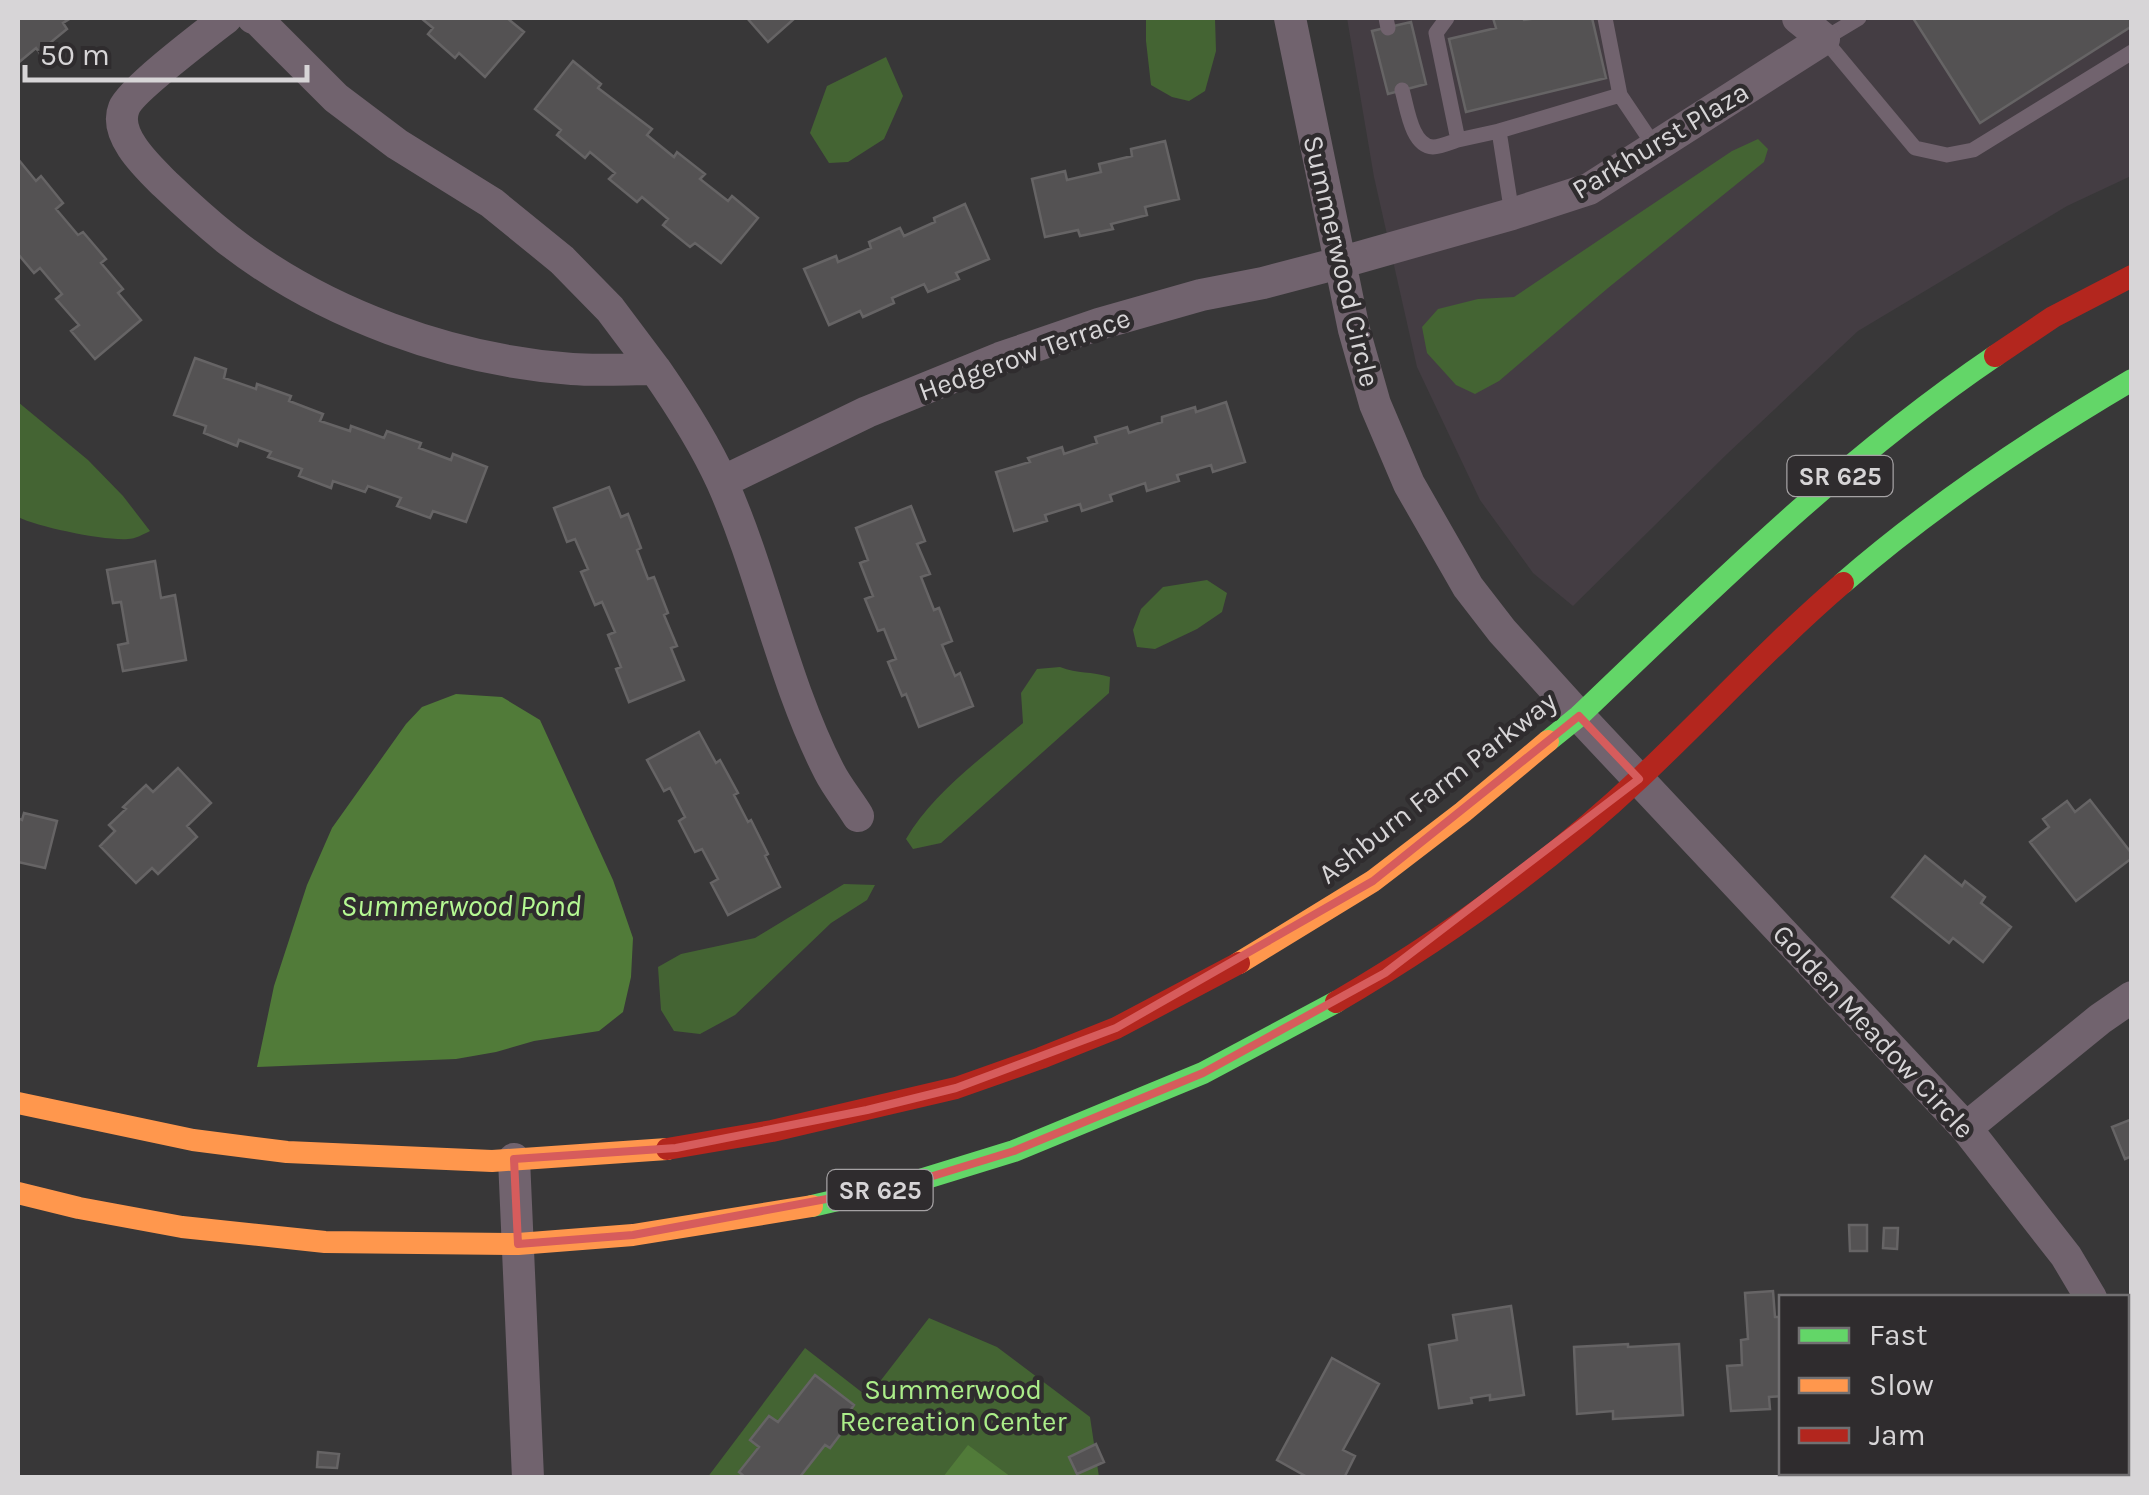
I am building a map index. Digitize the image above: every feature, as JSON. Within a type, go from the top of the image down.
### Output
[{"type":"main road","name":"Ashburn Farm Parkway","points":[[18,1103],[193,1140],[287,1152],[492,1161],[676,1148],[956,1088],[1042,1058],[1116,1028],[1278,942],[1372,881],[1579,716],[1754,548],[1879,443],[2053,317],[2132,276]]},
{"type":"main road","name":"SR 625","points":[[18,1192],[78,1208],[182,1227],[325,1242],[518,1244],[633,1236],[813,1206],[907,1184],[1014,1151],[1203,1073],[1385,972],[1493,898],[1564,844],[1638,779],[1802,618],[1880,551],[1971,481],[2053,426],[2132,380]]},
{"type":"street","points":[[226,18],[138,91],[124,108],[123,128],[138,158],[228,240],[322,298],[375,323],[439,345],[505,360],[572,368],[656,369]]},
{"type":"street","points":[[253,18],[336,98],[397,144],[492,203],[562,260],[610,309],[656,369],[683,409],[722,482],[793,686],[830,772],[858,816]]},
{"type":"street","name":"Summerwood Circle","points":[[1290,18],[1354,330],[1375,404],[1409,484],[1468,587],[1502,631],[1638,779]]},
{"type":"street","points":[[1798,18],[1824,40]]},
{"type":"street","name":"Parkhurst Plaza","points":[[1339,263],[1589,189],[1824,40]]},
{"type":"street","name":"Hedgerow Terrace","points":[[722,482],[866,412],[1000,358],[1201,295],[1339,263]]},
{"type":"street","name":"Golden Meadow Circle","points":[[1638,779],[1966,1128],[2066,1256],[2089,1295]]},
{"type":"street","points":[[1966,1128],[2132,996]]},
{"type":"street","points":[[514,1160],[528,1478]]},
{"type":"lane","points":[[1447,18],[1436,33],[1458,140]]},
{"type":"lane","points":[[1605,18],[1620,95],[1655,147]]},
{"type":"lane","points":[[1860,18],[1824,40],[1915,148],[1946,155],[1973,150],[2132,52]]},
{"type":"lane","points":[[1402,90],[1414,132],[1422,143],[1433,147],[1620,95]]},
{"type":"lane","points":[[1499,131],[1512,214]]},
{"type":"highlighted area","points":[[1579,716],[1639,779],[1385,973],[1203,1073],[1014,1151],[907,1184],[633,1235],[518,1244],[514,1159],[676,1148],[867,1110],[956,1088],[1116,1028],[1373,881]]},
{"type":"shaded area","points":[[1347,18],[2131,18],[2131,176],[2067,206],[1858,331],[1573,606],[1533,573],[1480,500],[1417,367],[1374,177]]},
{"type":"green space","points":[[1146,18],[1215,18],[1216,51],[1205,91],[1189,101],[1151,85]]},
{"type":"green space","points":[[886,57],[903,96],[884,139],[848,162],[829,163],[810,133],[827,86]]},
{"type":"green space","points":[[1758,139],[1768,149],[1764,162],[1499,381],[1475,394],[1456,385],[1427,353],[1422,327],[1438,309],[1478,299],[1514,297],[1732,151]]},
{"type":"green space","points":[[18,402],[88,460],[150,531],[131,539],[104,538],[18,517]]},
{"type":"green space","points":[[1207,580],[1227,593],[1222,612],[1155,649],[1137,647],[1133,630],[1141,609],[1163,587]]},
{"type":"green space","points":[[1060,667],[1110,677],[1109,693],[941,843],[913,849],[906,839],[930,807],[1023,723],[1021,693],[1037,669]]},
{"type":"green space","points":[[844,884],[875,885],[867,900],[831,923],[735,1015],[700,1034],[674,1031],[661,1010],[658,967],[681,954],[755,938]]},
{"type":"green space","name":"Summerwood Recreation Center","points":[[929,1318],[997,1347],[1090,1417],[1099,1477],[707,1478],[805,1348],[868,1397]]},
{"type":"water","name":"Summerwood Pond","points":[[456,694],[502,697],[540,720],[613,880],[633,938],[631,977],[623,1012],[599,1031],[456,1059],[257,1067],[274,986],[307,885],[332,828],[406,724],[422,707]]},
{"type":"water","points":[[968,1445],[1011,1477],[943,1477]]},
{"type":"building","points":[[18,18],[71,18],[63,23],[67,29],[18,63]]},
{"type":"building","points":[[421,18],[507,18],[524,32],[485,77],[459,53],[455,58],[428,34],[433,28]]},
{"type":"building","points":[[747,18],[795,18],[768,42]]},
{"type":"building","points":[[1493,18],[1592,18],[1606,78],[1466,112],[1449,39],[1496,28]]},
{"type":"building","points":[[1913,18],[2132,18],[2132,26],[1980,123]]},
{"type":"building","points":[[1411,22],[1426,84],[1388,94],[1372,31]]},
{"type":"building","points":[[573,61],[601,84],[598,88],[652,129],[647,135],[674,157],[677,152],[705,174],[700,179],[728,201],[732,196],[758,218],[721,263],[695,243],[690,247],[663,225],[668,219],[642,197],[637,202],[609,179],[615,173],[590,152],[585,158],[557,135],[561,130],[535,109]]},
{"type":"building","points":[[1165,141],[1179,199],[1145,207],[1147,215],[1111,224],[1113,229],[1080,236],[1078,230],[1045,237],[1032,179],[1065,171],[1067,180],[1101,172],[1099,164],[1132,156],[1131,149]]},
{"type":"building","points":[[18,159],[36,181],[41,176],[63,203],[56,209],[106,259],[101,263],[123,289],[118,293],[141,320],[95,359],[71,331],[79,325],[56,299],[62,294],[40,268],[34,273],[18,254]]},
{"type":"building","points":[[965,204],[989,259],[956,273],[959,279],[928,292],[924,284],[863,317],[860,311],[829,325],[804,269],[836,256],[838,262],[871,248],[869,242],[900,228],[904,236]]},
{"type":"building","points":[[195,358],[226,369],[224,378],[291,396],[289,401],[323,414],[320,421],[350,431],[351,426],[384,438],[387,431],[421,443],[419,448],[451,460],[453,454],[487,467],[466,522],[433,511],[430,518],[397,506],[401,498],[368,486],[365,492],[333,481],[331,488],[299,476],[302,469],[268,457],[271,452],[239,440],[237,446],[204,433],[206,426],[174,415]]},
{"type":"building","points":[[1226,402],[1245,462],[1213,472],[1211,465],[1177,475],[1179,481],[1147,491],[1145,483],[1110,495],[1112,501],[1082,511],[1080,504],[1045,515],[1047,521],[1014,531],[996,472],[1062,447],[1064,454],[1097,443],[1095,437],[1127,427],[1129,433],[1162,422],[1162,417]]},
{"type":"building","points":[[609,487],[621,517],[628,514],[648,579],[654,577],[668,613],[664,615],[677,646],[671,648],[684,680],[629,702],[608,635],[615,632],[602,602],[595,605],[581,572],[588,569],[575,539],[567,542],[554,508]]},
{"type":"building","points":[[911,506],[925,541],[917,544],[930,574],[921,577],[952,641],[942,645],[955,676],[960,673],[973,706],[919,727],[888,662],[896,659],[884,629],[878,631],[865,599],[873,596],[860,563],[868,560],[856,528]]},
{"type":"building","points":[[155,561],[161,598],[175,595],[186,660],[123,671],[118,645],[128,643],[121,602],[113,603],[107,570]]},
{"type":"building","points":[[699,732],[738,793],[734,795],[768,854],[765,856],[780,887],[728,915],[711,883],[718,879],[702,849],[695,852],[679,821],[685,817],[670,788],[664,791],[647,760]]},
{"type":"building","points":[[178,768],[211,803],[187,826],[197,837],[158,874],[152,868],[136,883],[100,846],[115,831],[109,825],[126,809],[123,807],[146,785],[153,792]]},
{"type":"building","points":[[2090,800],[2132,858],[2076,901],[2030,842],[2049,827],[2043,819],[2067,801],[2075,812]]},
{"type":"building","points":[[24,813],[57,821],[45,868],[18,862],[18,818],[22,820]]},
{"type":"building","points":[[1925,856],[1962,886],[1965,881],[1985,897],[1981,903],[2011,927],[1983,962],[1953,938],[1949,943],[1892,897]]},
{"type":"building","points":[[2132,1119],[2132,1156],[2125,1159],[2112,1127]]},
{"type":"building","points":[[1849,1225],[1867,1225],[1867,1251],[1850,1251]]},
{"type":"building","points":[[1884,1228],[1898,1228],[1897,1249],[1883,1248]]},
{"type":"building","points":[[1773,1291],[1775,1317],[1779,1317],[1779,1396],[1769,1397],[1770,1409],[1731,1411],[1727,1366],[1742,1365],[1741,1340],[1748,1339],[1745,1293]]},
{"type":"building","points":[[1511,1306],[1524,1395],[1490,1400],[1490,1395],[1471,1398],[1472,1403],[1439,1408],[1429,1345],[1457,1340],[1453,1315]]},
{"type":"building","points":[[1679,1344],[1683,1415],[1613,1419],[1613,1411],[1577,1414],[1574,1347]]},
{"type":"building","points":[[1332,1358],[1379,1384],[1343,1450],[1355,1456],[1344,1478],[1309,1478],[1277,1460]]},
{"type":"building","name":"Summerwood Recreation Center","points":[[815,1375],[854,1405],[850,1411],[855,1415],[830,1448],[825,1445],[799,1478],[746,1478],[739,1472],[759,1447],[750,1440],[769,1416],[778,1422]]},
{"type":"building","points":[[1096,1444],[1104,1462],[1077,1474],[1069,1457]]},
{"type":"building","points":[[318,1452],[339,1454],[337,1468],[317,1467]]},
{"type":"traffic: fast","points":[[1548,741],[1831,482],[1995,356]]},
{"type":"traffic: fast","points":[[1843,583],[1983,475],[2132,380]]},
{"type":"traffic: fast","points":[[812,1206],[907,1184],[1014,1151],[1203,1073],[1336,1002]]},
{"type":"traffic: slow","points":[[1239,963],[1373,881],[1548,741]]},
{"type":"traffic: slow","points":[[18,1103],[193,1140],[287,1152],[492,1161],[667,1149]]},
{"type":"traffic: slow","points":[[18,1193],[182,1227],[325,1242],[518,1244],[633,1235],[812,1206]]},
{"type":"traffic: jam","points":[[1995,356],[2053,317],[2132,276]]},
{"type":"traffic: jam","points":[[1336,1002],[1456,926],[1570,840],[1843,583]]},
{"type":"traffic: jam","points":[[667,1149],[772,1131],[956,1088],[1116,1028],[1239,963]]}]
